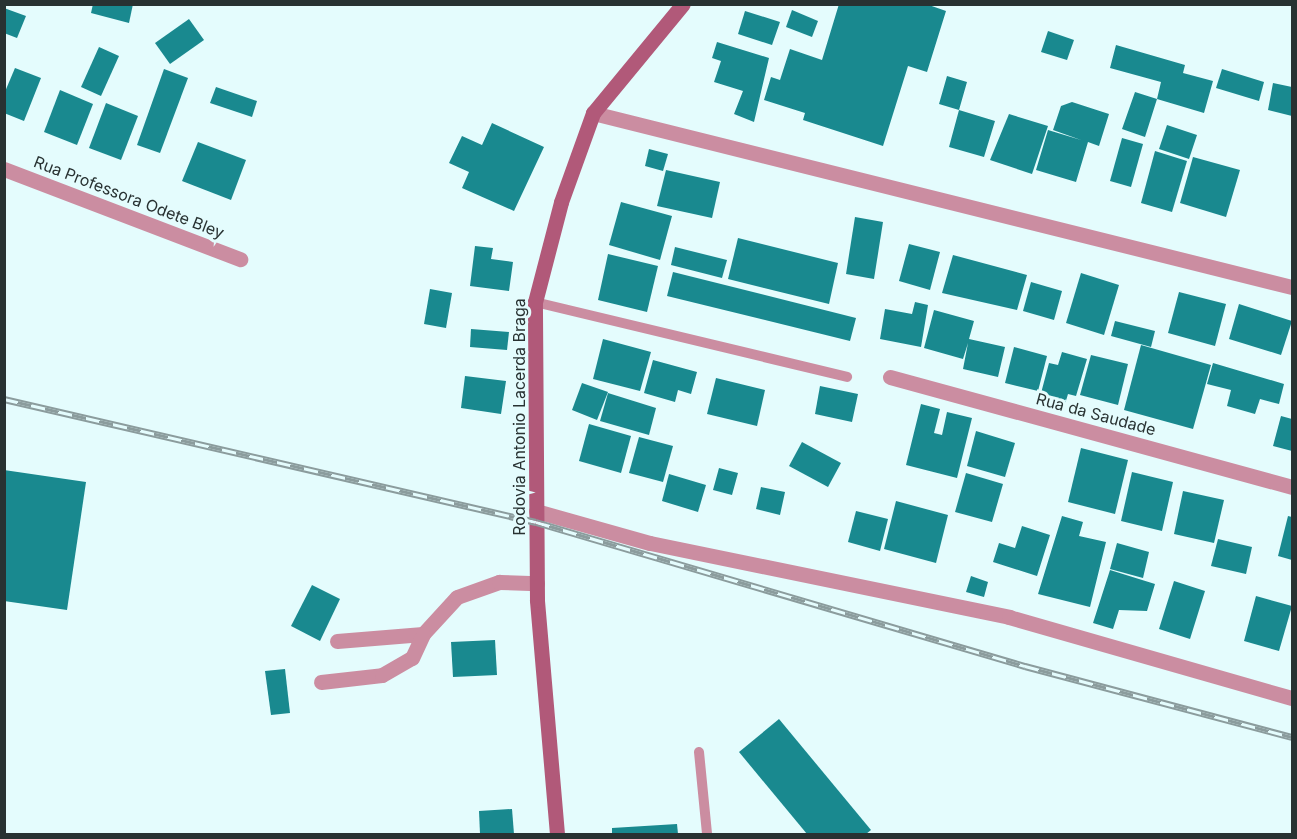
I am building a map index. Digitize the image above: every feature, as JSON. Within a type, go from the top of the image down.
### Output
[{"type":"main road","name":"Rodovia Antonio Lacerda Braga","points":[[557,834],[537,583],[535,302],[561,202],[593,113],[683,4]]},
{"type":"street","points":[[593,113],[1293,287]]},
{"type":"street","name":"Rua Professora Odete Bley","points":[[4,169],[240,259]]},
{"type":"street","name":"Rua da Saudade","points":[[890,377],[1293,487]]},
{"type":"street","points":[[536,511],[650,543],[1009,617],[1293,699]]},
{"type":"street","points":[[321,682],[382,675],[412,658],[423,634],[457,597],[499,582],[537,583]]},
{"type":"street","points":[[337,640],[423,634]]},
{"type":"lane","points":[[535,302],[847,376]]},
{"type":"lane","points":[[699,752],[707,834]]},
{"type":"building","points":[[93,4],[133,4],[129,23],[91,13]]},
{"type":"building","points":[[839,4],[926,4],[946,11],[927,72],[908,66],[883,146],[803,120],[805,113],[764,100],[771,77],[780,80],[790,49],[822,60]]},
{"type":"building","points":[[4,8],[26,16],[17,38],[4,33]]},
{"type":"building","points":[[792,10],[818,21],[812,37],[786,27]]},
{"type":"building","points":[[745,11],[780,22],[772,45],[738,34]]},
{"type":"building","points":[[189,19],[204,40],[170,64],[155,43]]},
{"type":"building","points":[[1048,31],[1074,40],[1067,60],[1041,52]]},
{"type":"building","points":[[717,42],[769,58],[754,122],[734,114],[743,91],[714,82],[721,61],[712,58]]},
{"type":"building","points":[[1116,45],[1185,65],[1183,73],[1213,81],[1204,113],[1157,99],[1161,82],[1110,68]]},
{"type":"building","points":[[99,47],[119,56],[101,96],[81,87]]},
{"type":"building","points":[[15,68],[41,78],[24,121],[4,113],[4,94]]},
{"type":"building","points":[[164,69],[188,78],[160,153],[137,145]]},
{"type":"building","points":[[1222,69],[1264,82],[1259,101],[1216,88]]},
{"type":"building","points":[[947,76],[967,82],[959,110],[939,104]]},
{"type":"building","points":[[1273,83],[1292,87],[1292,116],[1268,110]]},
{"type":"building","points":[[216,87],[257,101],[252,117],[210,103]]},
{"type":"building","points":[[60,90],[93,104],[77,145],[44,132]]},
{"type":"building","points":[[1135,92],[1157,99],[1145,137],[1122,129]]},
{"type":"building","points":[[1072,102],[1109,114],[1099,146],[1088,142],[1076,182],[1036,170],[1048,130],[1081,140],[1053,130],[1061,106]]},
{"type":"building","points":[[106,103],[138,116],[121,160],[89,148]]},
{"type":"building","points":[[959,110],[995,121],[984,157],[949,147]]},
{"type":"building","points":[[1009,114],[1048,126],[1032,174],[990,160]]},
{"type":"building","points":[[492,123],[544,147],[514,211],[462,188],[469,172],[449,163],[462,136],[482,145]]},
{"type":"building","points":[[1167,125],[1197,135],[1189,159],[1159,149]]},
{"type":"building","points":[[1122,138],[1143,144],[1131,187],[1110,181]]},
{"type":"building","points":[[198,142],[246,160],[231,200],[182,181]]},
{"type":"building","points":[[649,149],[668,154],[663,171],[645,166]]},
{"type":"building","points":[[1155,151],[1187,161],[1172,212],[1141,203]]},
{"type":"building","points":[[1193,157],[1240,170],[1226,217],[1180,203]]},
{"type":"building","points":[[666,170],[720,182],[712,218],[657,206]]},
{"type":"building","points":[[621,202],[672,216],[660,260],[609,245]]},
{"type":"building","points":[[855,217],[883,222],[874,279],[846,274]]},
{"type":"building","points":[[738,238],[838,263],[829,304],[728,279]]},
{"type":"building","points":[[909,244],[940,252],[930,290],[899,281]]},
{"type":"building","points":[[475,246],[493,248],[491,259],[513,262],[509,291],[470,286]]},
{"type":"building","points":[[675,247],[727,260],[722,278],[671,265]]},
{"type":"building","points":[[608,254],[658,266],[647,312],[598,300]]},
{"type":"building","points":[[953,255],[1027,275],[1017,310],[942,293]]},
{"type":"building","points":[[673,272],[856,318],[850,341],[667,296]]},
{"type":"building","points":[[1081,273],[1119,285],[1104,335],[1066,323]]},
{"type":"building","points":[[1031,282],[1062,291],[1054,320],[1023,311]]},
{"type":"building","points":[[430,289],[452,293],[446,328],[424,324]]},
{"type":"building","points":[[1179,292],[1226,304],[1215,346],[1168,333]]},
{"type":"building","points":[[915,302],[928,305],[921,347],[880,339],[885,309],[912,314]]},
{"type":"building","points":[[1239,304],[1292,321],[1281,355],[1229,339]]},
{"type":"building","points":[[934,310],[974,321],[969,339],[1005,347],[998,377],[963,369],[968,343],[963,359],[924,348]]},
{"type":"building","points":[[1115,321],[1155,331],[1151,347],[1111,336]]},
{"type":"building","points":[[471,329],[509,332],[507,350],[470,347]]},
{"type":"building","points":[[603,339],[651,352],[640,391],[593,379]]},
{"type":"building","points":[[1141,345],[1211,365],[1193,429],[1124,410]]},
{"type":"building","points":[[1014,347],[1047,356],[1038,391],[1005,383]]},
{"type":"building","points":[[1062,352],[1087,359],[1076,396],[1068,394],[1065,404],[1040,397],[1049,363],[1058,365]]},
{"type":"building","points":[[1091,355],[1128,364],[1118,405],[1080,395]]},
{"type":"building","points":[[653,360],[697,372],[691,394],[678,390],[675,402],[644,393]]},
{"type":"building","points":[[1213,363],[1284,384],[1279,404],[1260,399],[1255,414],[1227,406],[1231,390],[1207,384]]},
{"type":"building","points":[[465,376],[506,381],[501,414],[461,408]]},
{"type":"building","points":[[716,378],[765,390],[757,426],[707,414]]},
{"type":"building","points":[[582,383],[608,392],[597,420],[572,410]]},
{"type":"building","points":[[820,386],[858,394],[852,422],[815,414]]},
{"type":"building","points":[[608,393],[656,408],[649,435],[600,421]]},
{"type":"building","points":[[921,404],[940,409],[934,433],[942,435],[947,412],[972,418],[957,478],[906,465]]},
{"type":"building","points":[[1281,416],[1292,419],[1292,451],[1273,446]]},
{"type":"building","points":[[589,424],[631,436],[621,473],[579,461]]},
{"type":"building","points":[[976,431],[1015,443],[1005,477],[967,466]]},
{"type":"building","points":[[639,437],[673,446],[663,482],[629,473]]},
{"type":"building","points":[[802,442],[841,463],[828,487],[789,466]]},
{"type":"building","points":[[1081,448],[1128,460],[1115,514],[1068,502]]},
{"type":"building","points":[[719,468],[738,473],[732,495],[713,490]]},
{"type":"building","points":[[4,470],[86,482],[67,610],[4,601]]},
{"type":"building","points":[[1132,472],[1173,482],[1162,531],[1121,521]]},
{"type":"building","points":[[966,473],[1003,484],[992,522],[955,512]]},
{"type":"building","points":[[669,474],[706,485],[698,512],[662,501]]},
{"type":"building","points":[[761,487],[785,492],[780,515],[756,509]]},
{"type":"building","points":[[1183,491],[1224,500],[1214,543],[1174,534]]},
{"type":"building","points":[[896,501],[948,515],[936,563],[884,549]]},
{"type":"building","points":[[856,511],[888,519],[880,551],[848,542]]},
{"type":"building","points":[[1062,516],[1083,522],[1079,536],[1106,542],[1090,607],[1038,594]]},
{"type":"building","points":[[1288,516],[1292,517],[1292,560],[1278,556]]},
{"type":"building","points":[[1022,526],[1050,535],[1037,576],[993,562],[999,543],[1015,548]]},
{"type":"building","points":[[1218,539],[1252,547],[1246,574],[1211,566]]},
{"type":"building","points":[[1117,543],[1149,552],[1143,578],[1110,569]]},
{"type":"building","points":[[1110,570],[1155,584],[1147,611],[1119,610],[1113,629],[1093,623]]},
{"type":"building","points":[[971,576],[988,582],[984,597],[966,592]]},
{"type":"building","points":[[1174,581],[1205,591],[1190,639],[1159,629]]},
{"type":"building","points":[[312,585],[340,599],[320,641],[291,626]]},
{"type":"building","points":[[1256,596],[1292,606],[1279,651],[1244,641]]},
{"type":"building","points":[[495,640],[497,675],[453,677],[451,642]]},
{"type":"building","points":[[285,669],[290,713],[271,715],[265,671]]},
{"type":"building","points":[[779,719],[871,830],[866,834],[807,834],[739,752]]},
{"type":"building","points":[[512,809],[514,834],[480,834],[479,811]]},
{"type":"building","points":[[677,824],[678,834],[612,834],[612,828]]},
{"type":"railway","points":[[4,399],[536,522],[1025,666],[1292,737]]}]
